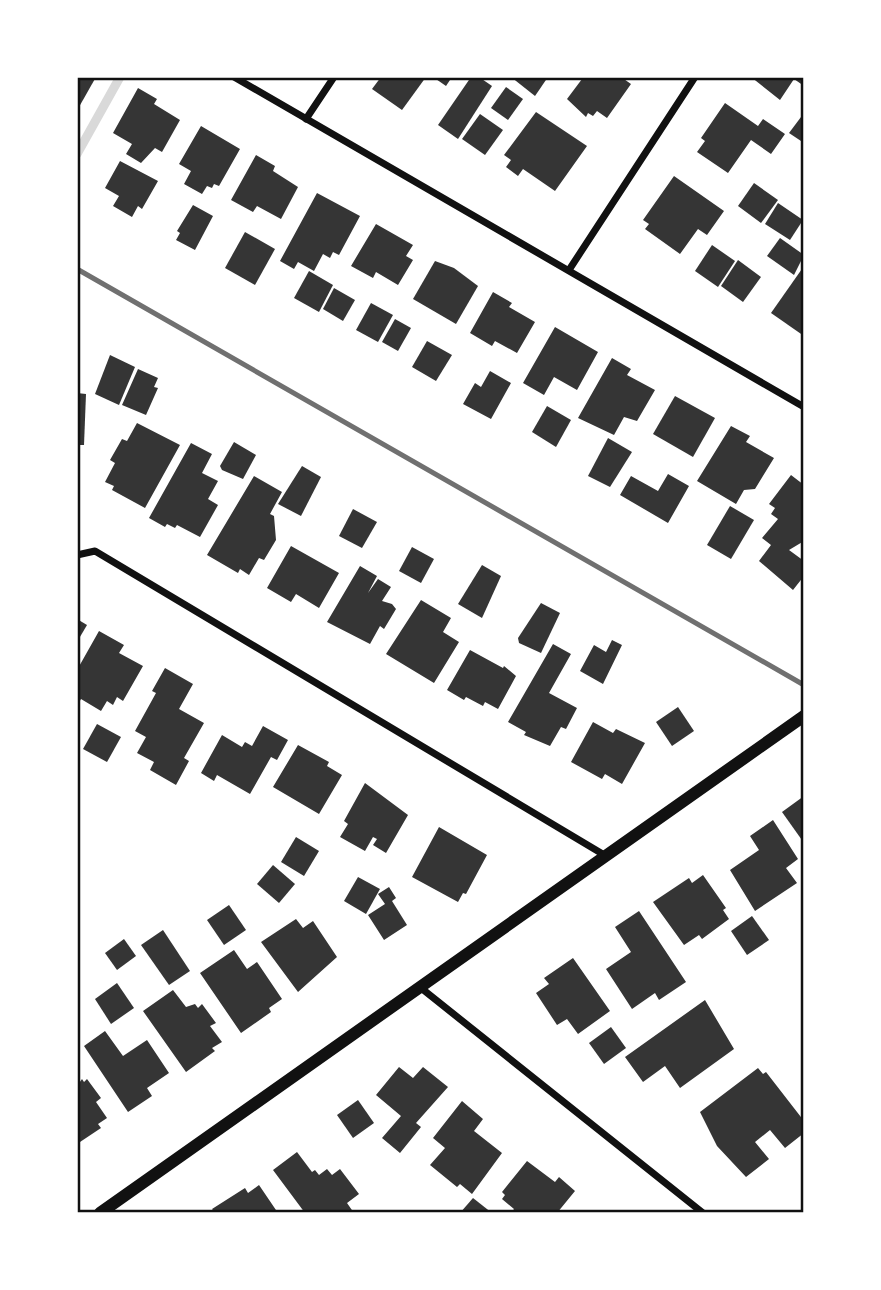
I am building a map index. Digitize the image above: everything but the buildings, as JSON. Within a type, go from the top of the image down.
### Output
[{"type":"street","points":[[234,77],[804,407]]},
{"type":"street","points":[[306,119],[334,77]]},
{"type":"street","points":[[569,270],[695,77]]},
{"type":"street","points":[[77,555],[95,551],[606,856]]},
{"type":"street","points":[[100,1213],[804,716]]},
{"type":"street","points":[[421,988],[703,1213]]},
{"type":"waterway","points":[[77,154],[120,77]]},
{"type":"railway","points":[[77,269],[804,685]]}]
